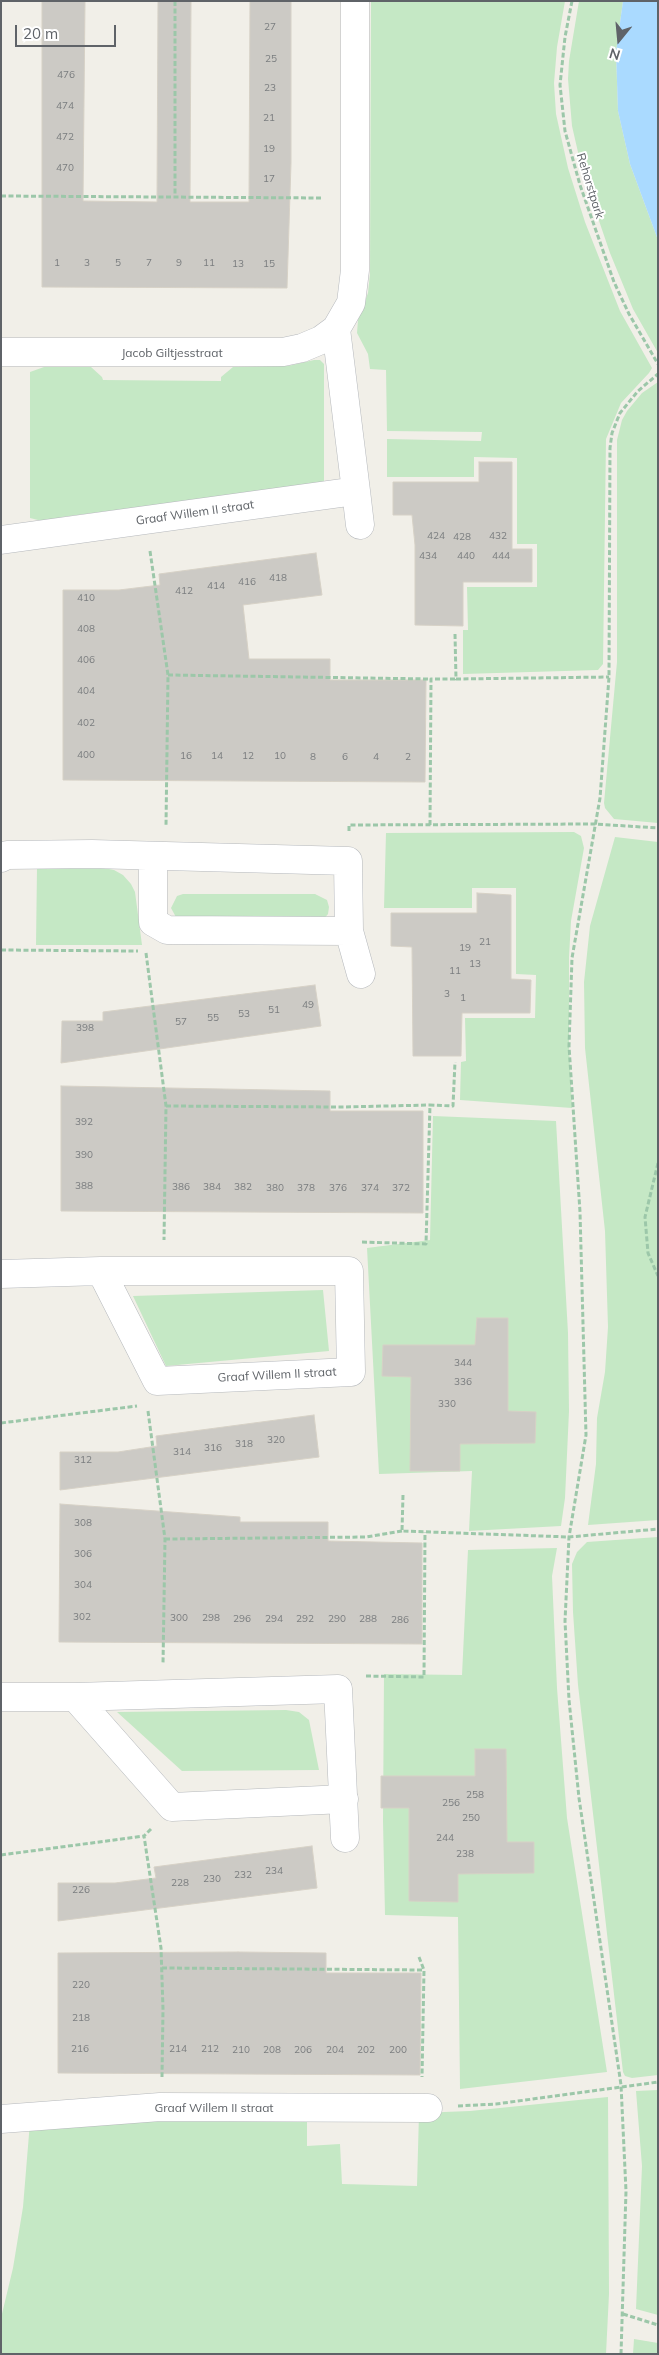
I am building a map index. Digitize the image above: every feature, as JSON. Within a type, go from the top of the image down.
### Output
[{"type":"street","name":"Jacob Giltjesstraat","points":[[1,352],[283,352],[302,348],[321,340],[336,329],[351,303],[354,286],[355,1]]},
{"type":"street","points":[[336,329],[360,524]]},
{"type":"street","name":"Graaf Willem II straat","points":[[1,540],[356,491]]},
{"type":"street","points":[[1,858],[7,855],[92,854],[348,861],[349,931],[361,974]]},
{"type":"street","points":[[159,856],[154,922],[167,930],[349,931]]},
{"type":"street","points":[[1,1274],[101,1271],[349,1271]]},
{"type":"street","points":[[101,1271],[152,1393]]},
{"type":"street","name":"Graaf Willem II straat","points":[[152,1393],[351,1372],[349,1271]]},
{"type":"street","points":[[1,1697],[75,1697],[338,1689],[345,1838]]},
{"type":"street","points":[[75,1697],[172,1807],[344,1799]]},
{"type":"street","name":"Graaf Willem II straat","points":[[1,2119],[160,2107],[425,2108]]},
{"type":"path","points":[[175,1],[175,197]]},
{"type":"path","name":"Rehorstpark","points":[[572,1],[565,37],[560,85],[565,131],[580,184],[614,282],[629,314],[658,364]]},
{"type":"path","points":[[1,196],[355,198]]},
{"type":"path","points":[[621,2354],[626,2191],[621,2086],[579,1798],[569,1700],[565,1621],[569,1537],[586,1435],[580,1212],[569,1046],[572,958],[600,798],[609,677],[609,491],[612,433],[620,413],[629,401],[658,374]]},
{"type":"path","points":[[146,520],[168,675],[159,856]]},
{"type":"path","points":[[455,634],[456,679]]},
{"type":"path","points":[[168,675],[431,679],[609,677]]},
{"type":"path","points":[[430,825],[431,679]]},
{"type":"path","points":[[348,861],[349,825],[595,824],[658,828]]},
{"type":"path","points":[[1,950],[146,950],[150,997],[166,1106],[164,1271]]},
{"type":"path","points":[[166,1106],[453,1106],[455,1062]]},
{"type":"path","points":[[349,1271],[351,1242],[426,1244],[430,1105]]},
{"type":"path","points":[[658,1163],[645,1217],[648,1253],[658,1276]]},
{"type":"path","points":[[1,1423],[152,1393],[165,1539],[163,1694]]},
{"type":"path","points":[[402,1531],[403,1495]]},
{"type":"path","points":[[165,1539],[366,1537],[402,1531],[569,1537],[658,1529]]},
{"type":"path","points":[[338,1689],[365,1676],[424,1677],[425,1532]]},
{"type":"path","points":[[1,1855],[144,1836],[172,1807]]},
{"type":"path","points":[[144,1836],[161,1948],[163,2009],[160,2107]]},
{"type":"path","points":[[419,1957],[424,1970],[425,2108],[496,2104],[658,2082]]},
{"type":"path","points":[[162,1968],[424,1970]]},
{"type":"path","points":[[623,2314],[658,2325]]},
{"type":"green space","points":[[371,1],[565,1],[557,47],[554,83],[556,114],[568,168],[585,222],[620,311],[652,368],[621,403],[606,439],[603,664],[598,670],[463,674],[463,630],[468,630],[467,587],[537,587],[537,544],[517,544],[517,458],[474,457],[474,477],[387,477],[387,439],[481,441],[482,432],[387,431],[386,370],[370,369],[368,354],[357,333],[358,320],[368,293],[370,274]]},
{"type":"green space","points":[[579,1],[623,1],[616,52],[618,111],[630,164],[658,240],[658,353],[633,309],[610,253],[583,174],[572,126],[568,79],[569,61]]},
{"type":"green space","points":[[320,360],[324,364],[324,481],[318,484],[62,517],[63,520],[46,522],[30,518],[30,372],[44,367],[91,367],[103,380],[221,381],[221,377],[233,367],[288,366]]},
{"type":"green space","points":[[658,382],[658,823],[614,819],[605,808],[604,803],[617,662],[617,440],[622,420],[627,411],[642,393]]},
{"type":"green space","points":[[574,832],[581,836],[584,848],[571,921],[569,957],[569,1046],[572,1108],[460,1100],[461,1062],[466,1061],[465,1018],[535,1018],[536,975],[516,974],[516,888],[472,888],[472,908],[384,908],[386,833]]},
{"type":"green space","points":[[615,837],[658,842],[658,1520],[588,1525],[596,1464],[597,1418],[605,1372],[608,1327],[605,1231],[585,1048],[584,982],[590,926]]},
{"type":"green space","points":[[37,868],[104,868],[114,870],[123,875],[135,892],[142,945],[36,945]]},
{"type":"green space","points":[[183,894],[315,894],[327,900],[329,907],[328,914],[323,920],[177,919],[171,908],[177,896]]},
{"type":"green space","points":[[433,1116],[556,1121],[568,1333],[569,1411],[565,1498],[561,1526],[469,1531],[472,1471],[379,1474],[367,1248],[430,1240]]},
{"type":"green space","points":[[323,1290],[329,1351],[166,1366],[133,1296]]},
{"type":"green space","points":[[658,1537],[658,2075],[632,2078],[625,2076],[623,2072],[578,1685],[572,1564],[577,1552],[587,1542]]},
{"type":"green space","points":[[557,1548],[552,1576],[557,1688],[567,1818],[607,2072],[460,2089],[458,1917],[385,1915],[383,1821],[384,1674],[462,1675],[468,1550]]},
{"type":"green space","points":[[286,1710],[299,1712],[309,1720],[319,1770],[182,1771],[117,1712]]},
{"type":"green space","points":[[658,2090],[658,2315],[636,2309],[642,2166],[636,2091]]},
{"type":"green space","points":[[608,2097],[609,2294],[606,2354],[1,2354],[1,2318],[13,2268],[23,2207],[30,2122],[307,2117],[307,2146],[340,2144],[342,2184],[417,2186],[419,2113],[470,2111]]},
{"type":"green space","points":[[634,2339],[658,2343],[658,2354],[633,2354]]},
{"type":"water","points":[[623,1],[658,1],[658,240],[630,164],[618,111],[616,52]]},
{"type":"building","points":[[42,1],[85,1],[83,201],[157,202],[158,1],[191,1],[190,202],[249,202],[250,1],[291,1],[291,163],[287,288],[42,287]]},
{"type":"building","points":[[479,462],[512,462],[512,549],[532,549],[532,582],[463,582],[463,626],[415,625],[415,545],[412,515],[393,515],[393,482],[479,482]]},
{"type":"building","points":[[316,553],[322,595],[243,605],[249,659],[330,659],[330,680],[426,680],[425,782],[63,780],[63,590],[119,590],[160,585],[159,574]]},
{"type":"building","points":[[477,893],[511,895],[511,979],[531,980],[530,1013],[462,1013],[461,1056],[413,1056],[412,947],[391,946],[391,913],[477,913]]},
{"type":"building","points":[[315,985],[321,1026],[61,1063],[62,1021],[103,1021],[103,1012]]},
{"type":"building","points":[[61,1086],[330,1091],[330,1111],[423,1111],[423,1213],[61,1211]]},
{"type":"building","points":[[477,1318],[508,1318],[508,1411],[536,1412],[535,1443],[460,1444],[460,1471],[410,1471],[411,1377],[382,1376],[383,1345],[475,1345]]},
{"type":"building","points":[[314,1415],[319,1457],[60,1490],[60,1452],[118,1452],[157,1446],[156,1436]]},
{"type":"building","points":[[60,1504],[240,1517],[240,1522],[328,1522],[328,1541],[422,1543],[422,1644],[59,1642]]},
{"type":"building","points":[[475,1749],[506,1749],[507,1842],[534,1842],[534,1873],[458,1874],[458,1902],[409,1901],[409,1808],[381,1808],[381,1776],[475,1776]]},
{"type":"building","points":[[312,1846],[317,1888],[58,1921],[58,1883],[115,1883],[156,1878],[154,1867]]},
{"type":"building","points":[[58,1953],[326,1953],[326,1973],[421,1973],[420,2075],[58,2073]]}]
